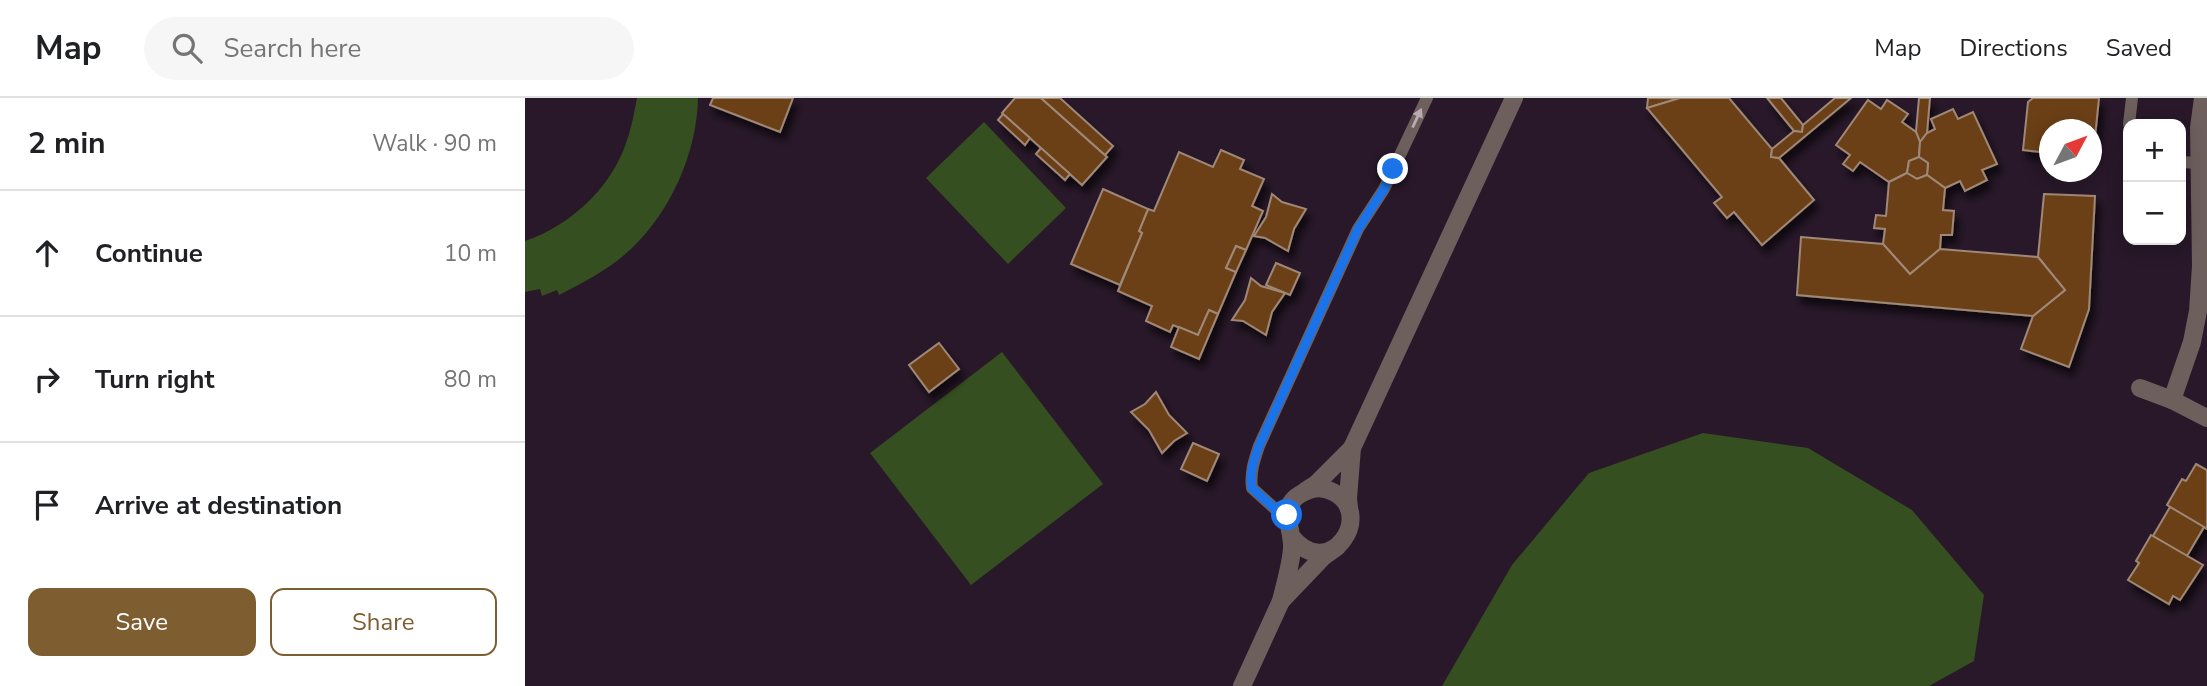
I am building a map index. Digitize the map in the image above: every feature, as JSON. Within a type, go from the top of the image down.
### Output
[{"type":"street","points":[[1281,601],[1323,557],[1345,540],[1349,530],[1347,498],[1352,448],[1514,98]]},
{"type":"street","points":[[2172,400],[2192,342],[2198,311],[2201,266],[2199,163],[2203,98]]},
{"type":"street","points":[[2140,388],[2172,400],[2207,418]]},
{"type":"street","points":[[1242,686],[1281,601],[1291,552],[1290,505],[1316,484],[1352,448]]},
{"type":"street","points":[[1305,491],[1315,488],[1336,493],[1349,511]]},
{"type":"street","points":[[1289,531],[1305,549],[1327,552],[1337,547]]},
{"type":"lane","points":[[1289,531],[1283,516],[1252,488],[1251,473],[1256,455],[1358,229],[1384,189],[1427,98]]},
{"type":"lane","points":[[2130,119],[2132,98]]},
{"type":"lane","points":[[2186,162],[2199,163]]},
{"type":"green space","points":[[637,98],[698,98],[693,139],[670,199],[646,233],[607,268],[559,295],[557,290],[542,296],[540,289],[525,292],[525,241],[572,216],[609,177],[625,146]]},
{"type":"green space","points":[[984,122],[1066,208],[1008,264],[926,178]]},
{"type":"green space","points":[[1002,352],[1103,484],[971,585],[870,453]]},
{"type":"green space","points":[[1703,433],[1808,448],[1912,510],[1984,595],[1974,661],[1929,686],[1442,686],[1512,565],[1589,473]]},
{"type":"building","points":[[713,98],[793,98],[780,132],[710,105]]},
{"type":"building","points":[[1015,98],[1041,98],[1107,157],[1082,185],[1002,113]]},
{"type":"building","points":[[1041,98],[1060,98],[1113,146],[1105,155]]},
{"type":"building","points":[[1648,98],[1680,98],[1647,108]]},
{"type":"building","points":[[1680,98],[1729,98],[1772,149],[1771,157],[1779,158],[1814,200],[1762,245],[1734,212],[1727,218],[1714,203],[1722,197],[1647,108]]},
{"type":"building","points":[[1767,98],[1781,98],[1803,125],[1802,132],[1794,131]]},
{"type":"building","points":[[1835,98],[1851,98],[1779,158],[1771,157],[1772,149],[1794,131],[1802,132],[1803,125]]},
{"type":"building","points":[[1919,98],[1930,98],[1927,133],[1920,142],[1916,132]]},
{"type":"building","points":[[2033,98],[2099,98],[2097,119],[2039,119],[2039,152],[2023,150],[2028,102]]},
{"type":"building","points":[[1868,100],[1881,109],[1887,100],[1908,114],[1902,122],[1916,132],[1920,142],[1919,157],[1909,161],[1907,173],[1889,182],[1860,162],[1853,171],[1843,164],[1850,155],[1836,145]]},
{"type":"building","points":[[1953,109],[1958,119],[1973,112],[1997,164],[1982,170],[1987,180],[1965,191],[1960,181],[1945,188],[1927,175],[1928,163],[1919,157],[1920,142],[1927,133],[1935,129],[1931,119]]},
{"type":"building","points":[[1003,114],[1030,138],[1025,145],[998,120]]},
{"type":"building","points":[[1041,148],[1070,174],[1065,180],[1036,154]]},
{"type":"building","points":[[1221,150],[1244,160],[1240,169],[1264,179],[1252,206],[1263,211],[1246,250],[1236,246],[1226,268],[1236,272],[1218,314],[1209,310],[1198,335],[1173,325],[1170,332],[1146,321],[1152,306],[1118,291],[1142,233],[1139,231],[1148,209],[1154,211],[1179,152],[1213,167]]},
{"type":"building","points":[[1919,157],[1928,163],[1927,175],[1917,179],[1907,173],[1909,161]]},
{"type":"building","points":[[1907,173],[1917,179],[1927,175],[1945,188],[1943,210],[1954,211],[1952,235],[1941,235],[1940,249],[1910,274],[1883,244],[1885,229],[1874,228],[1876,215],[1886,216],[1889,182]]},
{"type":"building","points":[[1103,189],[1148,209],[1139,231],[1142,233],[1120,285],[1071,264]]},
{"type":"building","points":[[1272,194],[1282,202],[1306,209],[1294,229],[1288,251],[1265,238],[1254,236],[1266,217]]},
{"type":"building","points":[[2044,194],[2095,196],[2089,309],[2069,367],[2021,349],[2033,316],[2065,290],[2038,257]]},
{"type":"building","points":[[1801,237],[1883,244],[1910,274],[1940,249],[2038,257],[2065,290],[2033,316],[1797,295]]},
{"type":"building","points":[[1236,246],[1246,250],[1236,272],[1226,268]]},
{"type":"building","points":[[1276,263],[1300,273],[1290,295],[1266,285]]},
{"type":"building","points":[[1251,278],[1261,286],[1285,293],[1272,312],[1266,335],[1243,321],[1232,320],[1245,300]]},
{"type":"building","points":[[1209,310],[1218,314],[1199,359],[1171,347],[1179,327],[1198,335]]},
{"type":"building","points":[[939,343],[959,369],[929,392],[909,365]]},
{"type":"building","points":[[1156,392],[1169,415],[1187,433],[1162,453],[1149,430],[1131,412],[1145,404]]},
{"type":"building","points":[[1193,443],[1219,454],[1207,481],[1181,469]]},
{"type":"building","points":[[2196,464],[2207,470],[2207,529],[2167,505],[2182,479],[2186,481]]},
{"type":"building","points":[[2170,507],[2204,527],[2187,556],[2153,536]]},
{"type":"building","points":[[2151,535],[2203,565],[2180,600],[2173,596],[2169,604],[2128,580]]},
{"type":"route","points":[[1287,515],[1288,526],[1283,516],[1252,488],[1253,464],[1358,229],[1384,189],[1393,169]]}]
